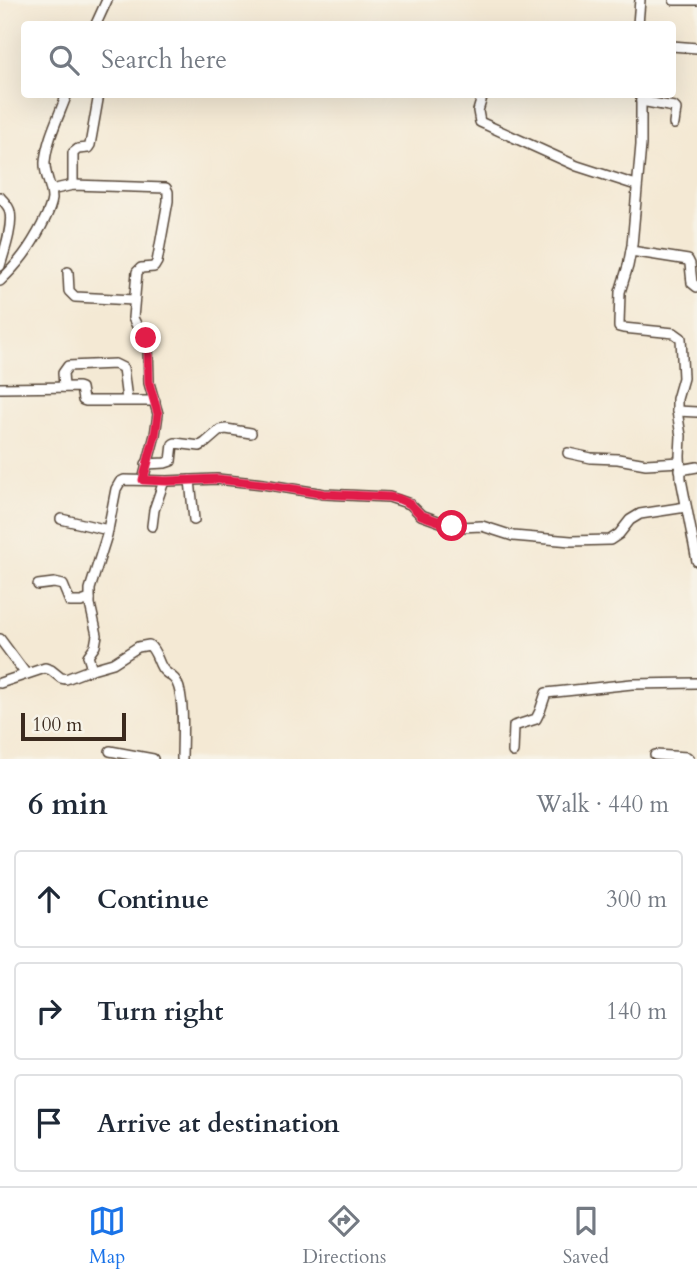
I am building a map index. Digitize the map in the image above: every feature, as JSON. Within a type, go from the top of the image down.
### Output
[{"type":"street","points":[[97,21],[107,0]]},
{"type":"street","points":[[638,21],[640,0]]},
{"type":"street","points":[[674,0],[697,0]]},
{"type":"street","points":[[676,46],[697,48]]},
{"type":"street","points":[[0,281],[32,246],[50,209],[51,190],[44,166],[49,143],[66,98]]},
{"type":"street","points":[[73,186],[73,153],[90,145],[98,98]]},
{"type":"street","points":[[482,98],[478,111],[480,122],[577,166],[636,185]]},
{"type":"street","points":[[674,124],[674,107],[641,98],[631,251],[620,292],[619,325],[623,328],[674,333],[681,338],[683,378],[677,399],[681,436],[680,466],[697,561]]},
{"type":"street","points":[[51,190],[73,186],[161,187],[168,192],[157,262],[154,267],[141,268],[137,272],[134,300],[133,318],[144,334],[148,346],[149,383],[158,414],[143,480]]},
{"type":"street","points":[[0,197],[11,216],[0,266]]},
{"type":"street","points":[[631,251],[688,260],[692,283],[697,287]]},
{"type":"street","points":[[68,272],[69,291],[75,297],[134,300]]},
{"type":"street","points":[[64,387],[63,373],[68,366],[115,364],[123,368],[127,400]]},
{"type":"street","points":[[0,388],[81,388],[83,400],[86,401],[155,401]]},
{"type":"street","points":[[677,411],[697,412]]},
{"type":"street","points":[[146,464],[171,461],[175,443],[200,446],[220,430],[226,429],[251,433]]},
{"type":"street","points":[[568,453],[646,464],[697,467]]},
{"type":"street","points":[[92,669],[88,656],[95,646],[97,635],[90,599],[93,578],[108,530],[117,485],[127,479],[217,479],[324,494],[389,497],[410,504],[421,515],[452,526],[482,526],[513,536],[571,541],[610,540],[640,514],[686,507]]},
{"type":"street","points":[[190,480],[194,520]]},
{"type":"street","points":[[152,526],[164,481]]},
{"type":"street","points":[[61,519],[108,530]]},
{"type":"street","points":[[38,585],[63,585],[70,602],[90,599]]},
{"type":"street","points":[[0,639],[26,674]]},
{"type":"street","points":[[0,683],[49,669],[63,679],[113,663],[142,645],[149,645],[163,670],[176,679],[179,688],[182,759]]},
{"type":"street","points":[[513,752],[514,726],[536,719],[546,693],[632,684],[697,683]]},
{"type":"street","points":[[110,751],[153,759]]},
{"type":"street","points":[[655,755],[689,759]]},
{"type":"route","points":[[146,338],[149,383],[158,414],[143,480],[217,479],[324,494],[389,497],[410,504],[421,515],[452,526]]}]
